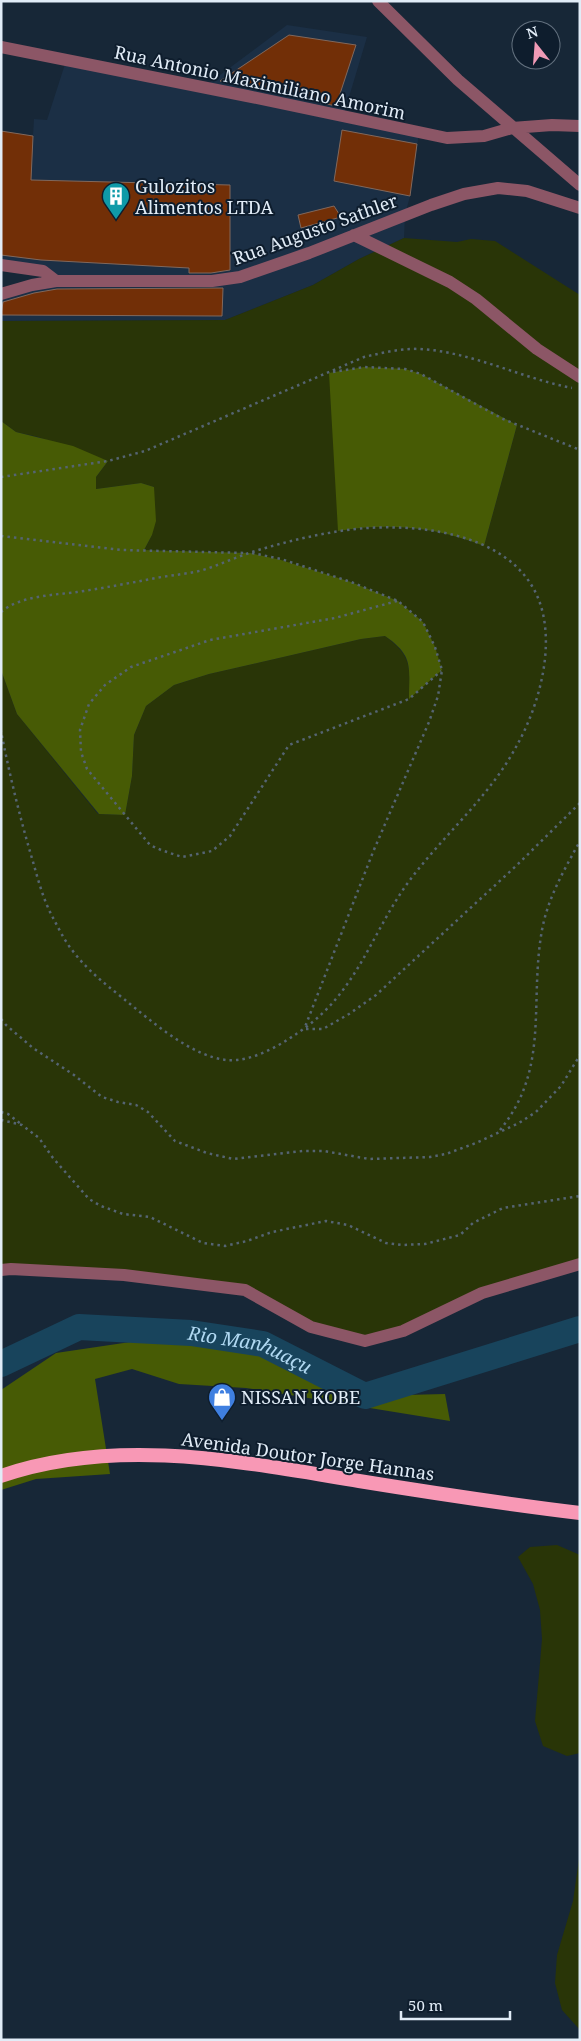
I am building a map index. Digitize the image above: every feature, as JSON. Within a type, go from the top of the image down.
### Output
[{"type":"highway","name":"Avenida Doutor Jorge Hannas","points":[[1,1476],[51,1462],[93,1457],[189,1456],[483,1501],[580,1513]]},
{"type":"street","points":[[378,1],[458,80],[580,185]]},
{"type":"street","name":"Rua Antonio Maximiliano Amorim","points":[[1,47],[230,92],[447,138],[484,136],[512,128],[552,125],[580,126]]},
{"type":"street","name":"Rua Augusto Sathler","points":[[1,294],[32,285],[56,281],[212,281],[240,277],[310,254],[414,211],[464,194],[498,188],[527,191],[580,208]]},
{"type":"street","points":[[354,235],[450,282],[476,299],[537,349],[580,376]]},
{"type":"street","points":[[1,265],[43,272],[56,281]]},
{"type":"street","points":[[1,1270],[124,1275],[245,1290],[311,1327],[364,1341],[403,1331],[482,1293],[580,1264]]},
{"type":"path","points":[[1,477],[108,461],[145,451],[364,357],[395,350],[420,349],[454,354],[550,383],[580,390]]},
{"type":"path","points":[[330,373],[364,366],[405,369],[421,374],[510,422],[580,450]]},
{"type":"path","points":[[1,612],[7,607],[49,594],[77,592],[202,570],[283,543],[356,528],[418,527],[462,537],[502,556],[520,571],[532,586],[539,603],[545,634],[544,667],[540,686],[535,704],[516,747],[478,800],[405,887],[378,930],[355,975],[342,993],[326,1011],[304,1029],[252,1057],[229,1061],[212,1056],[177,1040],[101,982],[71,950],[49,911],[24,833],[1,731]]},
{"type":"path","points":[[1,536],[121,550],[250,553],[281,560],[351,582],[398,601],[423,622],[436,647],[442,670],[438,696],[429,722],[373,852],[304,1029]]},
{"type":"path","points":[[398,601],[335,618],[210,640],[131,667],[105,685],[89,704],[80,730],[82,752],[87,769],[150,845],[182,856],[212,850],[230,836],[289,745],[409,700],[442,670]]},
{"type":"path","points":[[304,1029],[323,1029],[376,995],[516,866],[580,803]]},
{"type":"path","points":[[498,1132],[521,1098],[528,1082],[534,1046],[541,936],[556,884],[580,841]]},
{"type":"path","points":[[1,1019],[6,1026],[33,1048],[74,1074],[102,1097],[136,1105],[148,1112],[175,1141],[233,1159],[303,1151],[324,1151],[369,1159],[430,1157],[464,1148],[519,1123],[536,1112],[561,1086],[580,1055]]},
{"type":"path","points":[[1,1112],[8,1114],[39,1138],[53,1158],[89,1199],[101,1206],[123,1214],[150,1217],[203,1243],[225,1246],[272,1232],[326,1221],[348,1225],[386,1243],[402,1245],[425,1244],[460,1234],[473,1223],[503,1208],[580,1196]]},
{"type":"path","points":[[1,1120],[22,1125]]},
{"type":"shaded area","points":[[287,25],[367,37],[343,117],[419,133],[410,196],[405,215],[404,238],[359,259],[313,285],[225,320],[1,321],[1,294],[55,281],[1,265],[1,131],[33,136],[34,119],[47,120],[66,61],[204,87]]},
{"type":"green space","points":[[404,238],[457,242],[471,239],[495,241],[580,295],[580,1264],[365,1341],[311,1327],[245,1290],[1,1270],[1,670],[17,714],[98,814],[125,815],[132,776],[134,735],[146,706],[174,685],[209,674],[361,639],[385,636],[401,650],[408,663],[410,699],[423,622],[398,601],[351,582],[250,553],[144,550],[152,535],[154,487],[141,483],[96,489],[96,477],[108,461],[38,437],[16,432],[1,421],[1,321],[225,320],[313,285],[359,259]],"holes":[[[421,374],[517,425],[484,546],[448,534],[412,528],[376,527],[338,531]]]},
{"type":"green space","points":[[364,367],[405,369],[421,374],[517,425],[484,546],[448,534],[412,528],[375,527],[338,531],[329,373]]},
{"type":"green space","points":[[1,421],[16,432],[73,446],[108,461],[96,477],[96,489],[141,483],[154,487],[156,521],[152,535],[144,550],[250,553],[281,560],[351,582],[398,601],[423,622],[435,647],[442,670],[409,699],[408,663],[401,650],[385,636],[361,639],[209,674],[174,685],[146,706],[134,735],[132,776],[125,815],[99,814],[17,714],[1,670]]},
{"type":"green space","points":[[191,1333],[263,1344],[365,1396],[445,1394],[450,1421],[246,1388],[179,1384],[132,1369],[95,1379],[110,1474],[36,1479],[1,1490],[1,1390],[56,1353]]},
{"type":"green space","points":[[557,1545],[580,1555],[580,1753],[567,1756],[543,1746],[535,1721],[542,1639],[540,1610],[533,1584],[518,1557],[530,1547]]},
{"type":"green space","points":[[580,1852],[580,2030],[562,2010],[555,1983],[557,1955],[573,1901]]},
{"type":"building","points":[[289,35],[356,45],[336,106],[220,81]]},
{"type":"building","points":[[342,130],[417,144],[410,196],[334,181]]},
{"type":"building","name":"Gulozitos Alimentos LTDA","points":[[1,131],[33,136],[31,180],[230,185],[230,270],[211,273],[189,273],[189,268],[41,260],[1,255]]},
{"type":"building","points":[[334,206],[341,217],[301,228],[298,215]]},
{"type":"building","points":[[223,288],[222,316],[1,315],[3,302],[57,289]]},
{"type":"waterway","name":"Rio Manhuaçu","points":[[1,1364],[79,1327],[191,1333],[263,1344],[365,1396],[580,1329]]},
{"type":"place","name":"Gulozitos Alimentos LTDA","points":[[116,220]]},
{"type":"place","name":"NISSAN KOBE","points":[[222,1421]]}]
